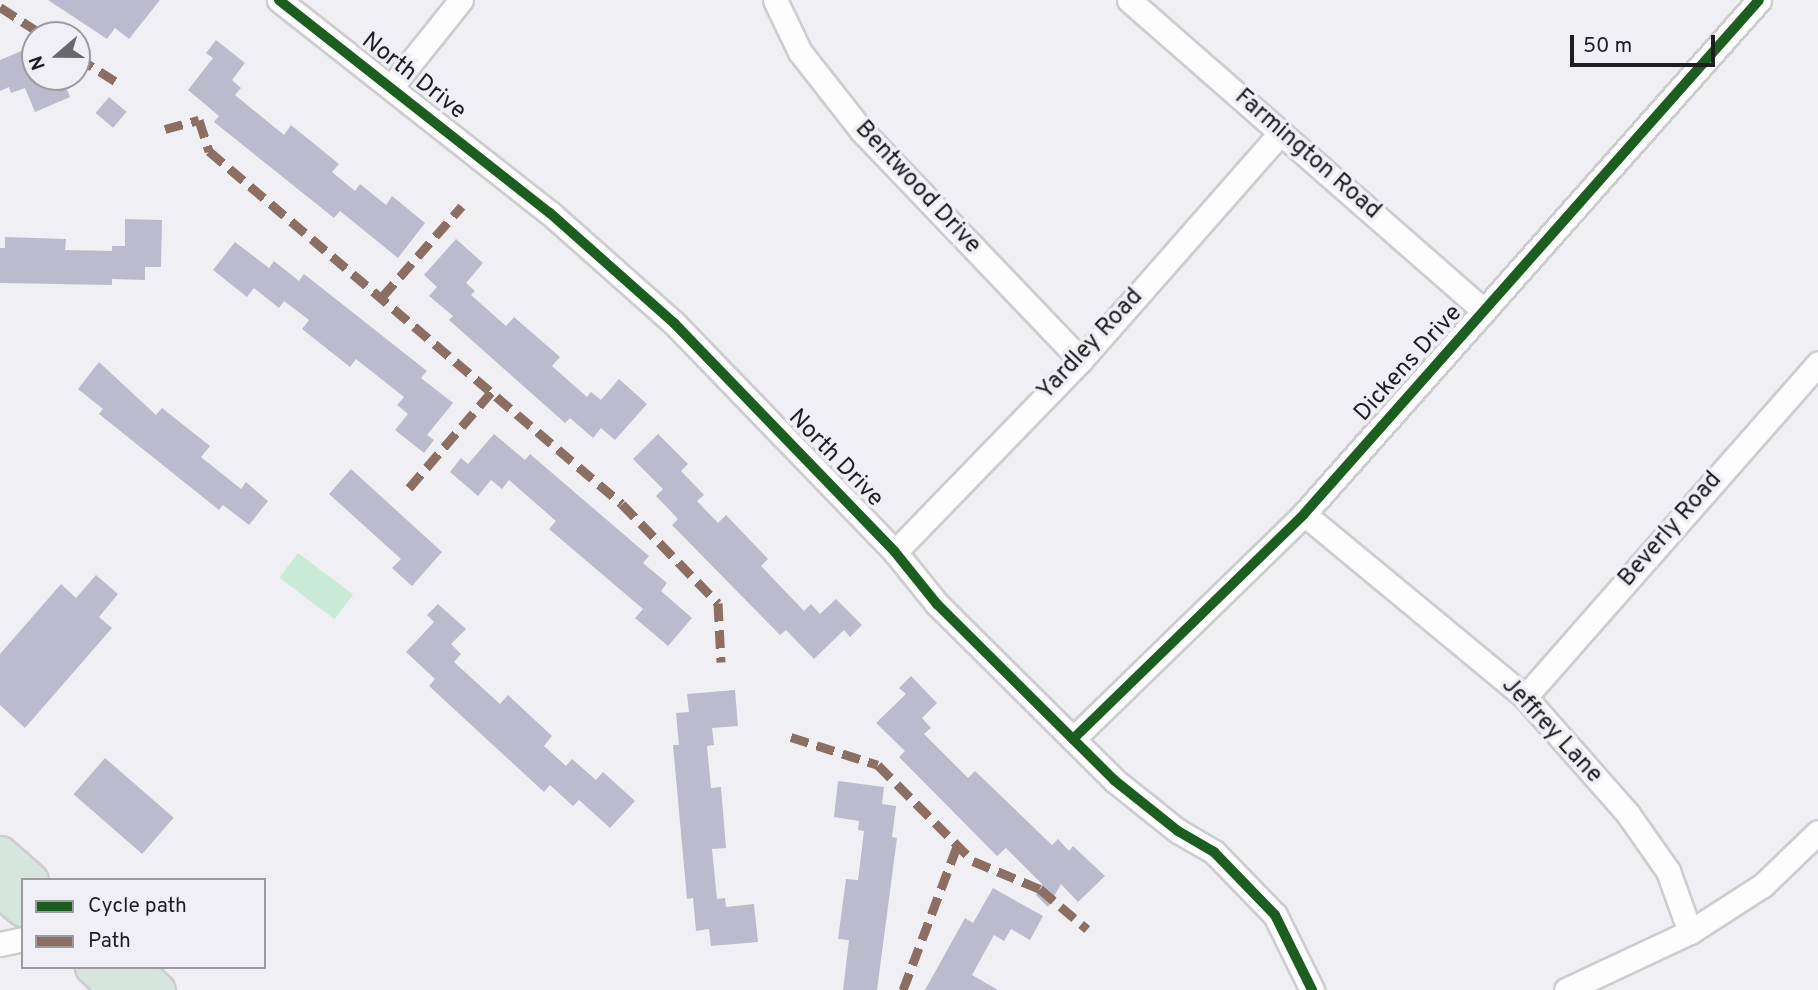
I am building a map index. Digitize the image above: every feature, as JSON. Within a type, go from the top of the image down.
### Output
[{"type":"highway","points":[[0,853],[30,878]]},
{"type":"highway","points":[[0,890],[21,907]]},
{"type":"highway","points":[[94,969],[117,990]]},
{"type":"highway","points":[[135,969],[158,990]]},
{"type":"street","name":"North Drive","points":[[279,0],[392,86],[550,213],[674,323],[895,552],[937,604],[1073,739],[1178,831],[1214,852],[1275,915],[1312,990]]},
{"type":"street","points":[[392,86],[461,0]]},
{"type":"street","name":"Bentwood Drive","points":[[775,0],[800,52],[862,131],[1081,360]]},
{"type":"street","name":"Farmington Road","points":[[1129,0],[1484,312]]},
{"type":"street","name":"Dickens Drive","points":[[1073,739],[1304,514],[1759,0]]},
{"type":"street","name":"Yardley Road","points":[[895,552],[1081,360],[1281,132]]},
{"type":"street","name":"Beverly Road","points":[[1525,697],[1818,364]]},
{"type":"street","name":"Jeffrey Lane","points":[[1304,514],[1525,697],[1628,814],[1668,871],[1690,932]]},
{"type":"street","points":[[1566,990],[1690,932],[1763,885],[1818,832]]},
{"type":"street","points":[[0,944],[21,939]]},
{"type":"green space","points":[[298,553],[353,595],[334,619],[279,578]]},
{"type":"building","points":[[48,0],[160,0],[129,39],[115,28],[107,39],[91,28],[91,21],[80,21]]},
{"type":"building","points":[[216,40],[245,63],[232,80],[241,88],[235,95],[284,135],[291,125],[339,164],[332,172],[355,191],[360,184],[386,205],[392,196],[425,223],[398,258],[340,211],[334,218],[214,122],[219,116],[188,90],[213,58],[206,53]]},
{"type":"building","points":[[21,51],[21,89],[11,93],[9,87],[0,91],[0,60]]},
{"type":"building","points":[[26,91],[68,91],[70,97],[35,112]]},
{"type":"building","points":[[109,97],[127,112],[113,128],[96,113]]},
{"type":"building","points":[[125,219],[162,220],[161,267],[145,267],[145,280],[112,279],[112,285],[0,283],[0,248],[5,248],[5,237],[66,239],[65,250],[112,251],[112,246],[125,246]]},
{"type":"building","points":[[456,239],[483,263],[466,283],[475,291],[471,295],[506,326],[514,317],[560,357],[552,366],[587,397],[591,392],[601,400],[619,379],[647,404],[615,440],[601,428],[593,438],[570,418],[565,423],[449,320],[453,316],[429,296],[437,287],[424,275]]},
{"type":"building","points":[[235,242],[269,268],[274,261],[299,281],[304,274],[427,371],[421,378],[453,403],[427,435],[434,440],[424,453],[395,430],[408,414],[397,405],[404,397],[356,359],[350,367],[302,329],[309,320],[284,301],[279,308],[254,288],[247,297],[213,270]]},
{"type":"building","points":[[99,362],[156,415],[162,408],[210,446],[201,457],[241,489],[246,482],[268,501],[249,525],[223,505],[219,510],[99,414],[103,409],[78,389]]},
{"type":"building","points":[[494,434],[525,460],[530,454],[649,556],[643,563],[667,583],[661,591],[692,618],[668,646],[635,618],[643,609],[549,529],[556,521],[509,480],[502,489],[491,480],[478,496],[450,472],[461,458],[468,464]]},
{"type":"building","points":[[658,434],[688,464],[681,471],[704,495],[697,501],[718,523],[726,515],[768,559],[761,566],[804,611],[811,604],[820,614],[836,599],[862,625],[850,637],[844,630],[814,659],[786,630],[780,635],[672,525],[678,519],[656,496],[663,489],[633,459]]},
{"type":"building","points":[[351,469],[442,552],[412,586],[392,568],[401,559],[329,494]]},
{"type":"building","points":[[96,575],[118,594],[99,617],[112,628],[25,728],[0,705],[0,654],[61,584],[76,598]]},
{"type":"building","points":[[438,604],[466,629],[451,644],[461,654],[454,662],[500,704],[508,695],[552,736],[544,746],[566,766],[572,759],[596,780],[603,772],[635,801],[610,828],[579,800],[573,806],[550,785],[544,792],[429,686],[435,679],[406,652],[434,622],[427,615]]},
{"type":"building","points":[[911,676],[937,703],[922,718],[931,728],[924,734],[968,778],[975,771],[1052,845],[1058,839],[1069,851],[1073,846],[1105,876],[1078,902],[1061,884],[1048,907],[1036,895],[1042,884],[1006,848],[997,856],[899,757],[905,751],[876,723],[906,694],[899,688]]},
{"type":"building","points":[[735,690],[738,726],[712,728],[714,745],[707,746],[711,788],[721,787],[726,848],[712,849],[717,899],[725,898],[726,907],[754,904],[758,942],[711,946],[709,929],[696,931],[693,898],[687,899],[673,745],[679,745],[676,713],[689,712],[687,694]]},
{"type":"building","points":[[105,758],[174,818],[142,854],[74,794]]},
{"type":"building","points":[[838,781],[884,787],[882,804],[896,806],[892,837],[897,838],[877,990],[843,990],[849,940],[838,939],[846,879],[858,880],[864,831],[858,830],[859,821],[834,817]]},
{"type":"building","points":[[993,888],[1043,916],[1030,940],[1011,929],[1004,941],[994,935],[972,975],[998,990],[925,990],[965,918],[973,923]]},
{"type":"marked path","points":[[0,7],[22,21]]},
{"type":"marked path","points":[[91,66],[115,81]]},
{"type":"marked path","points":[[165,129],[199,120],[209,151],[622,504],[718,603],[721,662]]},
{"type":"marked path","points":[[382,297],[462,206]]},
{"type":"marked path","points":[[409,488],[493,390]]},
{"type":"marked path","points":[[791,737],[878,765],[973,861],[1040,889],[1087,929]]},
{"type":"marked path","points":[[903,990],[957,846]]},
{"type":"cycle path","points":[[279,0],[550,213],[674,323],[895,552],[937,604],[1114,780],[1178,831],[1214,852],[1275,915],[1312,990]]},
{"type":"cycle path","points":[[1073,739],[1304,514],[1759,0]]}]
